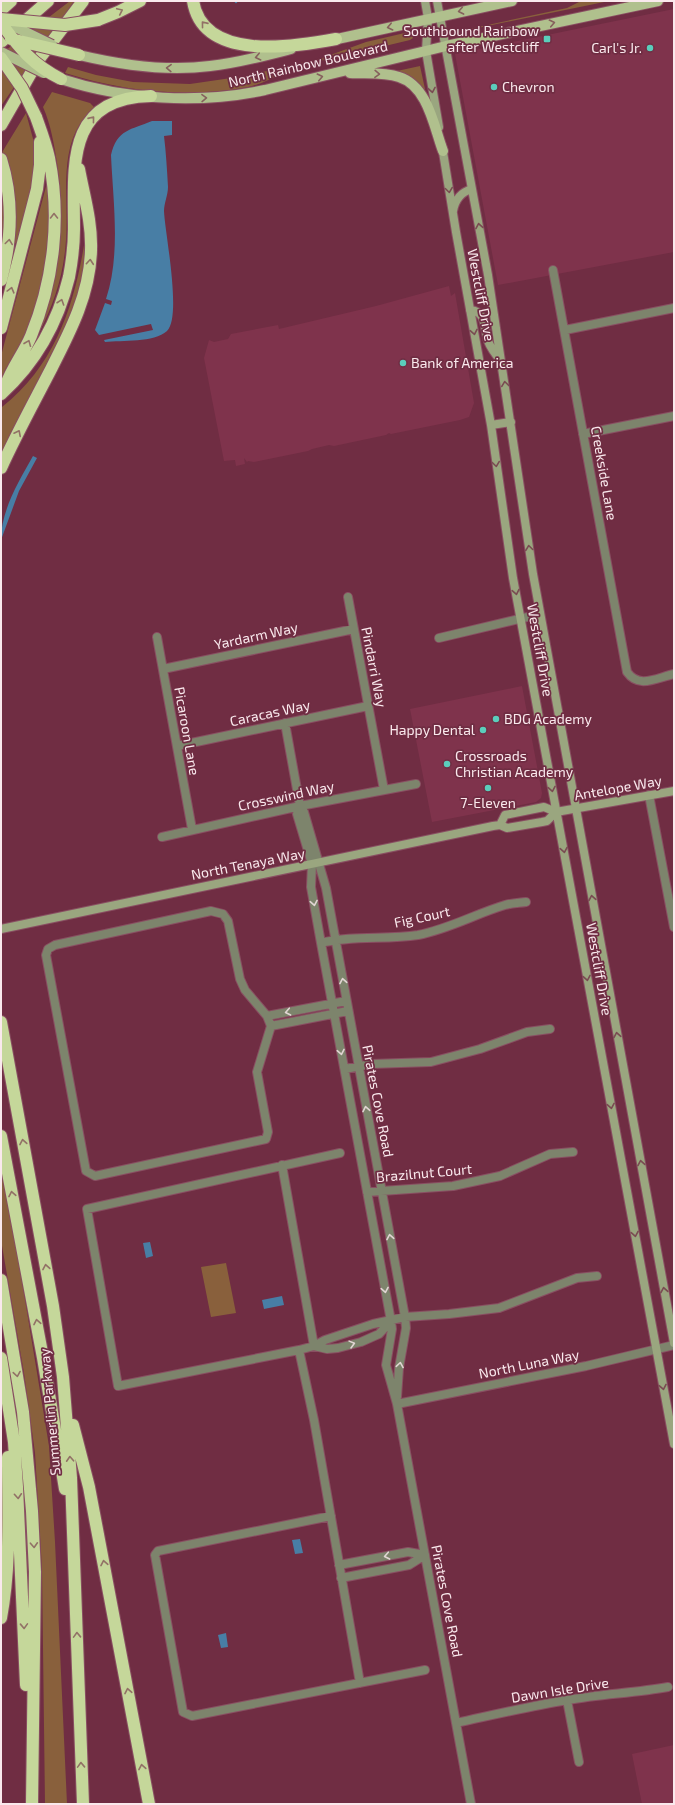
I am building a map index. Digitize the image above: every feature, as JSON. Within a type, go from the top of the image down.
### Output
[{"type":"highway","points":[[1,10],[11,1]]},
{"type":"highway","points":[[1,42],[48,1]]},
{"type":"highway","points":[[1,125],[46,49],[83,1]]},
{"type":"highway","points":[[1,21],[65,25],[98,20],[140,1]]},
{"type":"highway","points":[[193,1],[196,13],[205,27],[214,35],[241,45],[284,46],[308,44],[336,39]]},
{"type":"highway","points":[[1,21],[14,40],[34,62],[62,79]]},
{"type":"highway","points":[[1,37],[79,55]]},
{"type":"highway","points":[[1,58],[22,88],[36,117],[47,150],[52,174],[55,216],[53,247],[46,289],[26,350],[8,376],[2,393]]},
{"type":"highway","points":[[2,393],[21,374],[40,347],[52,325],[64,294],[70,270],[73,245],[73,176],[80,137],[98,113],[119,100],[139,96],[151,96]]},
{"type":"highway","points":[[1,328],[38,183],[40,150],[36,117]]},
{"type":"highway","points":[[1,468],[73,325],[86,286],[90,268],[91,233],[76,154]]},
{"type":"highway","points":[[1,280],[8,251],[11,223],[10,195],[3,165]]},
{"type":"highway","name":"Summerlin Parkway","points":[[1,1022],[53,1306],[64,1392],[70,1456],[83,1804]]},
{"type":"highway","points":[[1,1136],[43,1358],[73,1540]]},
{"type":"highway","points":[[1,1280],[21,1399],[32,1511],[35,1572],[31,1804]]},
{"type":"highway","points":[[1,1358],[15,1458],[20,1519],[31,1804]]},
{"type":"highway","points":[[64,1392],[89,1487],[149,1804]]},
{"type":"highway","points":[[1,1618],[8,1557],[8,1403]]},
{"type":"main road","name":"Westcliff Drive","points":[[425,1],[434,17],[436,49],[472,190],[502,363],[530,558],[674,1344]]},
{"type":"main road","name":"Westcliff Drive","points":[[438,1],[434,17],[443,152],[453,214],[491,425],[509,554],[674,1444]]},
{"type":"main road","name":"North Rainbow Boulevard","points":[[1,21],[79,55],[133,66],[168,68],[202,67],[244,61],[434,17],[512,1]]},
{"type":"main road","name":"North Rainbow Boulevard","points":[[1,52],[18,62],[62,79],[114,92],[183,98],[235,96],[436,49],[658,1]]},
{"type":"main road","points":[[338,73],[393,75],[411,83],[424,99],[443,152]]},
{"type":"main road","points":[[453,214],[454,205],[460,196],[465,192],[472,190]]},
{"type":"main road","points":[[470,310],[476,311],[480,314],[490,345],[502,363]]},
{"type":"main road","points":[[491,425],[511,422]]},
{"type":"main road","name":"Antelope Way","points":[[566,810],[674,791]]},
{"type":"main road","name":"North Tenaya Way","points":[[500,825],[505,815],[544,807],[556,812]]},
{"type":"main road","name":"North Tenaya Way","points":[[1,928],[500,825],[507,828],[547,821],[556,812],[566,810]]},
{"type":"street","name":"Creekside Lane","points":[[553,270],[627,672],[632,679],[642,682],[674,674]]},
{"type":"street","points":[[565,330],[674,308]]},
{"type":"street","points":[[583,434],[674,416]]},
{"type":"street","name":"Pindarri Way","points":[[348,597],[384,790]]},
{"type":"street","points":[[438,638],[540,614]]},
{"type":"street","name":"Yardarm Way","points":[[163,669],[354,629]]},
{"type":"street","name":"Picaroon Lane","points":[[157,637],[192,829]]},
{"type":"street","name":"Caracas Way","points":[[177,746],[368,706]]},
{"type":"street","name":"Pirates Cove Road","points":[[285,723],[300,806],[304,812],[315,864],[326,888],[405,1316],[406,1328],[399,1368],[397,1404]]},
{"type":"street","name":"Crosswind Way","points":[[162,837],[192,829],[300,806],[416,784]]},
{"type":"street","points":[[649,795],[672,909],[674,927]]},
{"type":"street","name":"Pirates Cove Road","points":[[315,864],[311,887],[391,1321],[392,1329],[386,1365],[397,1404],[471,1804]]},
{"type":"street","name":"Fig Court","points":[[321,943],[335,940],[418,935],[442,930],[506,905],[526,902]]},
{"type":"street","points":[[211,911],[223,914],[228,921],[240,980],[245,990],[267,1016],[271,1026],[256,1072],[268,1132],[266,1139],[94,1176],[86,1170],[46,955],[48,949],[55,945],[211,911]]},
{"type":"street","points":[[267,1016],[346,1001]]},
{"type":"street","points":[[271,1026],[348,1011]]},
{"type":"street","points":[[344,1069],[358,1066],[431,1062],[480,1049],[527,1032],[550,1029]]},
{"type":"street","name":"Brazilnut Court","points":[[367,1192],[453,1186],[500,1176],[550,1154],[573,1152]]},
{"type":"street","points":[[340,1153],[87,1209],[118,1386],[299,1350],[373,1324],[391,1321],[405,1316],[449,1314],[499,1308],[577,1278],[597,1276]]},
{"type":"street","points":[[282,1165],[314,1346]]},
{"type":"street","points":[[314,1346],[327,1349],[338,1348],[361,1342],[378,1334],[391,1321]]},
{"type":"street","name":"North Luna Way","points":[[397,1404],[586,1366],[674,1344]]},
{"type":"street","points":[[299,1350],[314,1420],[360,1682]]},
{"type":"street","points":[[331,1516],[158,1551],[155,1555],[183,1712],[192,1716],[425,1670]]},
{"type":"street","points":[[339,1565],[408,1552],[425,1556]]},
{"type":"street","points":[[341,1578],[409,1565],[425,1556]]},
{"type":"street","name":"Dawn Isle Drive","points":[[456,1723],[567,1700],[603,1694],[624,1694],[668,1687]]},
{"type":"street","points":[[567,1700],[580,1762]]},
{"type":"shaded area","points":[[70,1],[74,1],[1,106],[1,54]]},
{"type":"shaded area","points":[[581,1],[609,1],[464,30],[567,8]]},
{"type":"shaded area","points":[[674,9],[674,252],[498,285],[455,54]]},
{"type":"shaded area","points":[[409,32],[413,35],[413,38],[410,40],[301,66],[255,85],[225,91],[179,93],[132,89],[65,73],[68,67],[96,75],[133,82],[190,84],[245,76],[322,58],[366,42]]},
{"type":"shaded area","points":[[420,66],[425,89],[413,78],[397,71]]},
{"type":"shaded area","points":[[52,92],[90,103],[95,108],[80,124],[73,137],[69,151],[66,180],[67,226],[65,253],[61,277],[54,300],[39,333],[52,291],[61,228],[60,185],[57,163],[50,128],[43,107]]},
{"type":"shaded area","points":[[26,113],[35,146],[35,173],[18,244],[4,240],[1,258],[1,154]]},
{"type":"shaded area","points":[[47,183],[49,199],[49,233],[46,267],[33,316],[18,350],[4,373],[2,407],[21,390],[37,371],[51,350],[70,305],[77,282],[86,233],[84,274],[76,305],[1,454],[1,356]]},
{"type":"shaded area","points":[[449,286],[451,296],[455,293],[474,403],[469,417],[334,446],[329,445],[308,451],[254,462],[247,462],[244,458],[245,464],[236,466],[235,460],[224,461],[204,358],[209,340],[214,342],[228,339],[231,334],[278,325],[279,329],[376,306]]},
{"type":"shaded area","points":[[522,686],[542,793],[541,798],[536,802],[432,822],[410,709]]},
{"type":"shaded area","points":[[1,1172],[19,1263],[49,1446],[67,1804],[45,1804],[42,1569],[35,1453],[24,1373],[1,1240]]},
{"type":"shaded area","points":[[226,1263],[236,1313],[211,1317],[201,1267]]},
{"type":"shaded area","points":[[674,1745],[674,1804],[642,1804],[632,1754]]},
{"type":"water","points":[[152,121],[172,121],[172,135],[164,136],[168,187],[164,211],[173,293],[171,323],[167,331],[154,338],[105,342],[104,340],[153,330],[151,324],[99,335],[95,330],[105,303],[111,305],[112,301],[106,299],[111,282],[115,246],[111,155],[117,140],[121,135],[131,129]]},
{"type":"water","points":[[33,456],[37,458],[19,491],[1,540],[7,507]]},
{"type":"water","points":[[150,1242],[153,1256],[146,1258],[143,1243]]},
{"type":"water","points":[[282,1296],[284,1305],[264,1309],[262,1300]]},
{"type":"water","points":[[300,1539],[303,1553],[295,1554],[292,1540]]},
{"type":"water","points":[[226,1633],[228,1647],[221,1648],[218,1635]]},
{"type":"place","name":"Southbound Rainbow after Westcliff","points":[[547,39]]},
{"type":"place","name":"Carl's Jr.","points":[[650,48]]},
{"type":"place","name":"Chevron","points":[[494,87]]},
{"type":"place","name":"Bank of America","points":[[403,363]]},
{"type":"place","name":"BDG Academy","points":[[496,719]]},
{"type":"place","name":"Happy Dental","points":[[483,730]]},
{"type":"place","name":"Crossroads Christian Academy","points":[[447,764]]},
{"type":"place","name":"7-Eleven","points":[[488,788]]}]
